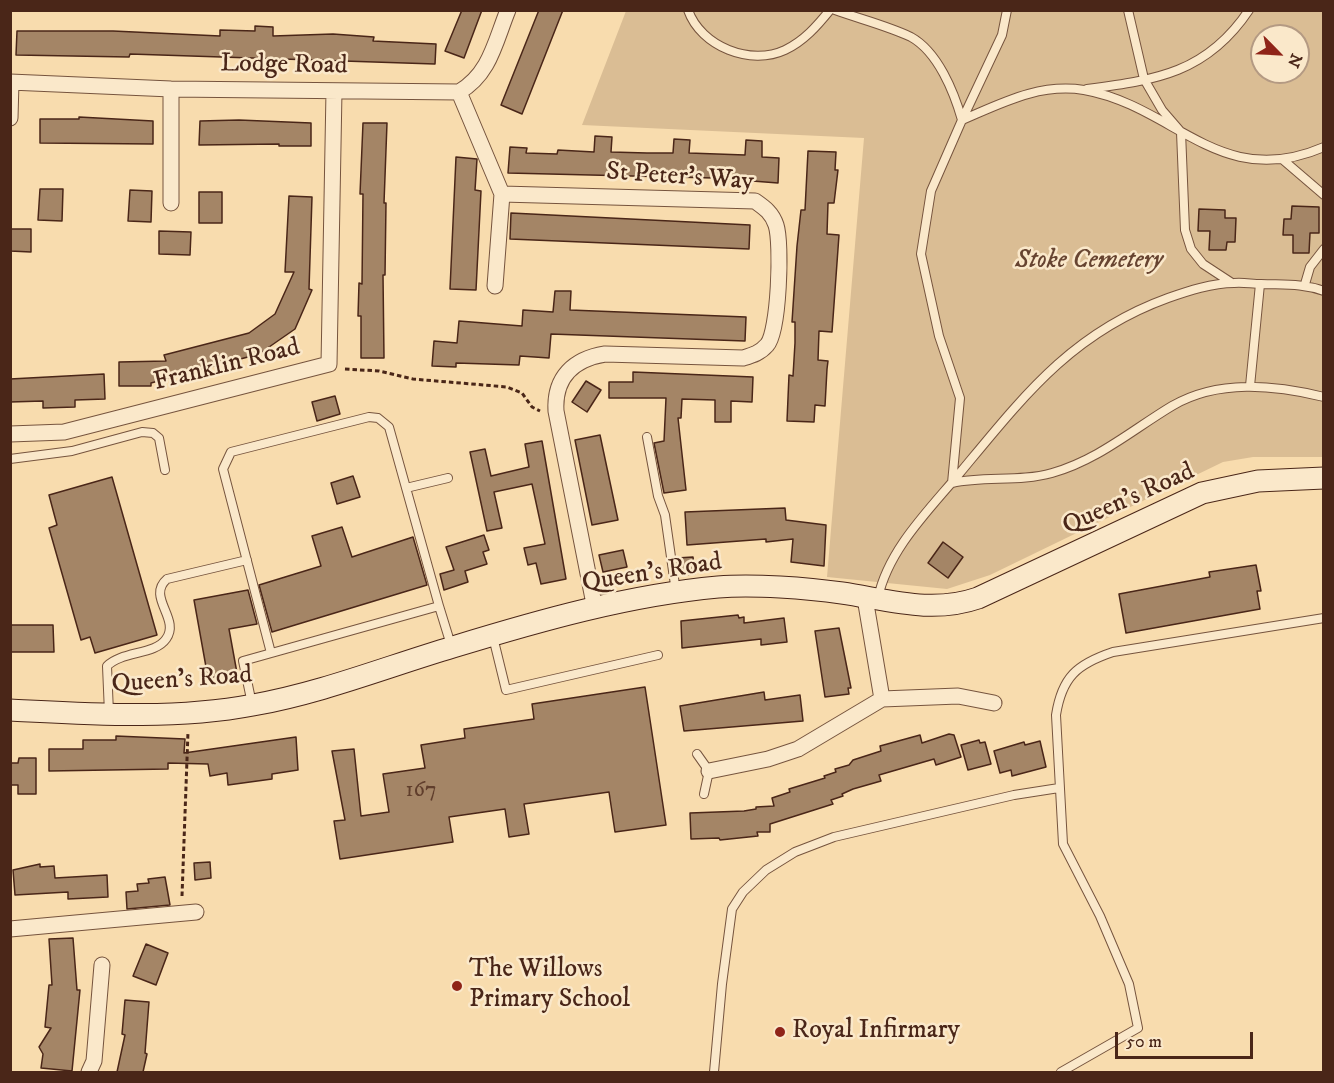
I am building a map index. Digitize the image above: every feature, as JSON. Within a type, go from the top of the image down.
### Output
[{"type":"street","points":[[495,286],[502,194],[459,92],[474,83],[486,67],[508,10]]},
{"type":"street","points":[[10,118],[11,82]]},
{"type":"street","name":"Lodge Road","points":[[11,82],[171,89],[459,92]]},
{"type":"street","points":[[171,89],[171,203]]},
{"type":"street","name":"Franklin Road","points":[[10,434],[64,432],[329,364],[334,91]]},
{"type":"street","name":"St Peter's Way","points":[[502,194],[755,201],[767,209],[776,224],[779,239],[774,329],[769,344],[757,354],[743,358],[605,354],[586,357],[572,366],[563,378],[555,398],[556,411],[596,609]]},
{"type":"street","name":"Queen's Road","points":[[10,710],[109,714],[189,712],[252,706],[342,683],[452,647],[596,609],[676,592],[721,587],[831,592],[935,607],[957,605],[1117,534],[1202,493],[1258,481],[1323,478]]},
{"type":"street","points":[[872,599],[882,699]]},
{"type":"street","points":[[709,771],[768,759],[798,749],[882,699],[960,690],[994,703]]},
{"type":"street","points":[[10,929],[189,912]]},
{"type":"street","points":[[89,1072],[94,1061],[102,965]]},
{"type":"lane","points":[[688,10],[700,29],[721,46],[746,55],[768,56],[797,43],[811,33],[830,10]]},
{"type":"lane","points":[[835,10],[911,38],[925,48],[938,66],[957,104],[962,120]]},
{"type":"lane","points":[[952,483],[960,398],[939,336],[921,254],[932,191],[1002,35],[1007,10]]},
{"type":"lane","points":[[1128,10],[1144,79],[1161,110],[1181,132],[1185,230],[1191,249],[1203,264],[1232,282]]},
{"type":"lane","points":[[962,120],[1025,93],[1082,90],[1176,73],[1212,52],[1237,28],[1249,10]]},
{"type":"lane","points":[[1082,90],[1105,96],[1226,154],[1263,161],[1299,158],[1323,147]]},
{"type":"lane","points":[[1282,159],[1323,195]]},
{"type":"lane","points":[[1305,284],[1310,267],[1323,249]]},
{"type":"lane","points":[[872,599],[884,574],[952,483],[1026,394],[1059,361],[1094,333],[1135,310],[1188,291],[1232,282],[1305,284],[1323,291]]},
{"type":"lane","points":[[1250,386],[1260,284]]},
{"type":"lane","points":[[952,483],[974,478],[1051,473],[1102,452],[1174,405],[1216,389],[1250,386],[1287,388],[1323,397]]},
{"type":"lane","points":[[271,653],[223,469],[231,452],[369,417],[378,418],[389,427],[452,647]]},
{"type":"lane","points":[[10,459],[72,451],[142,432],[153,433],[159,438],[165,470]]},
{"type":"lane","points":[[647,437],[658,496],[665,515],[676,592]]},
{"type":"lane","points":[[406,488],[448,478]]},
{"type":"lane","points":[[109,714],[106,666],[113,659],[159,645],[166,639],[170,629],[159,593],[160,584],[167,579],[247,560]]},
{"type":"lane","points":[[252,706],[243,661],[439,606]]},
{"type":"lane","points":[[1061,1072],[1138,1028],[1129,984],[1100,916],[1063,844],[1056,715],[1059,696],[1068,677],[1081,666],[1113,652],[1323,618]]},
{"type":"lane","points":[[492,636],[506,690],[658,655]]},
{"type":"lane","points":[[697,754],[709,771],[704,794]]},
{"type":"lane","points":[[714,1072],[720,995],[732,909],[743,892],[766,870],[795,852],[834,837],[1014,795],[1059,788]]},
{"type":"path","points":[[329,364],[351,371],[379,371],[413,379],[507,387],[522,393],[532,407],[538,411],[556,411]]},
{"type":"path","points":[[189,712],[189,912]]},
{"type":"green space","name":"Stoke Cemetery","points":[[626,11],[1323,11],[1323,457],[1253,457],[1223,462],[990,575],[947,589],[827,577],[864,138],[582,125]]},
{"type":"building","points":[[462,10],[482,10],[464,58],[445,51]]},
{"type":"building","points":[[539,10],[563,10],[522,114],[501,105]]},
{"type":"building","points":[[255,26],[273,27],[273,36],[333,34],[374,37],[373,41],[436,44],[435,64],[130,54],[129,57],[16,55],[17,31],[113,31],[220,36],[220,30],[255,31]]},
{"type":"building","points":[[79,117],[153,121],[153,144],[40,143],[40,119],[79,119]]},
{"type":"building","points":[[200,121],[311,123],[311,146],[199,145]]},
{"type":"building","points":[[363,123],[387,123],[384,203],[386,203],[385,275],[383,275],[384,358],[361,358],[361,316],[358,316],[359,283],[362,284],[363,194],[360,194]]},
{"type":"building","points":[[595,136],[612,137],[611,152],[673,153],[674,139],[690,140],[689,153],[745,155],[746,140],[762,141],[762,157],[779,158],[778,183],[714,178],[508,173],[510,147],[527,148],[526,153],[557,154],[558,150],[594,152]]},
{"type":"building","points":[[808,151],[836,152],[835,170],[838,170],[834,203],[828,203],[827,234],[839,235],[832,332],[819,331],[818,360],[828,361],[825,406],[815,405],[814,422],[787,421],[789,375],[793,376],[795,343],[795,322],[792,322],[797,246],[801,210],[805,210]]},
{"type":"building","points":[[456,157],[477,159],[475,190],[481,191],[476,290],[450,289]]},
{"type":"building","points":[[40,189],[63,189],[62,221],[38,220]]},
{"type":"building","points":[[130,190],[152,191],[151,222],[128,221]]},
{"type":"building","points":[[199,192],[222,192],[222,223],[199,223]]},
{"type":"building","points":[[289,196],[312,197],[309,289],[312,290],[295,329],[259,354],[151,383],[151,386],[119,386],[119,362],[166,361],[164,355],[249,333],[275,314],[294,272],[285,272]]},
{"type":"building","points":[[1292,206],[1319,207],[1319,233],[1310,233],[1309,253],[1293,253],[1293,235],[1283,235],[1284,219],[1291,219]]},
{"type":"building","points":[[1199,209],[1225,210],[1225,218],[1236,218],[1235,242],[1227,242],[1226,250],[1209,250],[1210,231],[1198,231]]},
{"type":"building","points":[[511,213],[750,225],[749,249],[510,239]]},
{"type":"building","points":[[10,229],[31,229],[31,252],[10,251]]},
{"type":"building","points":[[159,231],[191,232],[190,255],[159,254]]},
{"type":"building","points":[[555,291],[571,291],[570,310],[746,317],[745,341],[551,334],[549,358],[520,356],[519,365],[456,363],[456,367],[432,366],[434,341],[457,343],[459,321],[522,326],[523,310],[553,312]]},
{"type":"building","points":[[633,372],[753,377],[752,402],[731,401],[731,422],[715,422],[715,400],[682,399],[681,418],[678,418],[686,490],[664,493],[654,443],[664,441],[666,398],[609,398],[609,382],[633,382]]},
{"type":"building","points":[[104,374],[105,399],[75,400],[75,407],[43,408],[43,401],[10,402],[10,379]]},
{"type":"building","points":[[586,381],[601,390],[587,412],[572,402]]},
{"type":"building","points":[[335,396],[340,414],[317,421],[312,402]]},
{"type":"building","points":[[600,435],[618,520],[592,525],[575,440]]},
{"type":"building","points":[[542,441],[566,579],[541,584],[536,563],[528,565],[524,548],[545,544],[532,484],[494,492],[502,528],[487,531],[470,452],[485,449],[491,476],[529,467],[525,444]]},
{"type":"building","points":[[353,476],[360,497],[337,504],[331,483]]},
{"type":"building","points":[[112,477],[157,635],[95,653],[90,637],[81,640],[49,528],[57,525],[49,495]]},
{"type":"building","points":[[785,508],[786,520],[826,525],[824,566],[791,562],[793,539],[687,545],[685,512]]},
{"type":"building","points":[[342,527],[352,557],[413,537],[427,585],[272,632],[259,585],[321,566],[312,536]]},
{"type":"building","points":[[484,535],[489,550],[483,552],[487,564],[465,571],[468,582],[444,590],[440,574],[454,570],[446,547]]},
{"type":"building","points":[[943,542],[963,557],[948,578],[928,563]]},
{"type":"building","points":[[623,550],[627,567],[603,572],[599,555]]},
{"type":"building","points":[[693,557],[695,574],[682,575],[677,558]]},
{"type":"building","points":[[1256,565],[1261,591],[1257,591],[1260,609],[1126,633],[1119,594],[1210,577],[1209,572]]},
{"type":"building","points":[[248,590],[257,624],[229,629],[237,673],[208,678],[194,600]]},
{"type":"building","points":[[738,615],[739,618],[744,617],[744,623],[784,618],[787,642],[761,645],[761,639],[682,648],[681,621]]},
{"type":"building","points":[[10,625],[53,625],[54,652],[10,652]]},
{"type":"building","points":[[839,628],[851,688],[848,688],[849,694],[825,697],[815,631]]},
{"type":"building","points":[[645,687],[666,825],[615,832],[609,792],[524,804],[529,834],[509,837],[505,809],[449,817],[453,842],[340,859],[334,821],[345,820],[332,751],[354,749],[361,816],[389,812],[383,774],[425,768],[421,745],[465,738],[464,729],[534,719],[532,704]]},
{"type":"building","points":[[764,692],[765,700],[800,695],[803,721],[684,731],[680,706]]},
{"type":"building","points":[[949,734],[954,735],[961,757],[936,765],[934,759],[879,775],[881,781],[842,794],[843,796],[831,800],[833,804],[770,824],[770,832],[757,832],[758,836],[720,840],[719,838],[691,839],[690,813],[744,811],[756,809],[756,807],[774,806],[772,798],[790,792],[789,789],[825,778],[824,776],[836,772],[835,769],[849,765],[853,760],[881,751],[880,746],[920,735],[922,743]]},
{"type":"building","points":[[116,736],[185,739],[184,753],[296,737],[298,770],[272,774],[272,779],[228,785],[227,773],[210,776],[208,764],[168,763],[168,769],[49,771],[49,749],[83,749],[83,740],[116,740]]},
{"type":"building","points":[[979,740],[980,743],[985,742],[991,764],[968,770],[961,745]]},
{"type":"building","points":[[1040,741],[1046,767],[1012,776],[1011,770],[1000,773],[994,751],[1024,742],[1025,745]]},
{"type":"building","points":[[19,758],[36,758],[36,794],[18,794],[18,785],[10,785],[10,763],[18,763]]},
{"type":"building","points":[[210,862],[211,878],[195,880],[194,863]]},
{"type":"building","points":[[40,864],[40,867],[54,866],[55,878],[107,875],[108,897],[68,899],[68,892],[15,895],[13,870]]},
{"type":"building","points":[[165,877],[170,905],[127,909],[126,892],[138,891],[137,884],[149,883],[148,879]]},
{"type":"building","points":[[73,938],[77,990],[80,990],[72,1071],[41,1068],[43,1054],[39,1047],[51,1028],[45,1027],[49,985],[52,985],[49,939]]},
{"type":"building","points":[[146,944],[168,953],[156,985],[133,976]]},
{"type":"building","points":[[125,1000],[149,1002],[145,1053],[147,1054],[143,1072],[117,1072],[125,1035],[122,1034]]},
{"type":"place","name":"The Willows Primary School","points":[[457,986]]},
{"type":"place","name":"Royal Infirmary","points":[[780,1032]]}]
